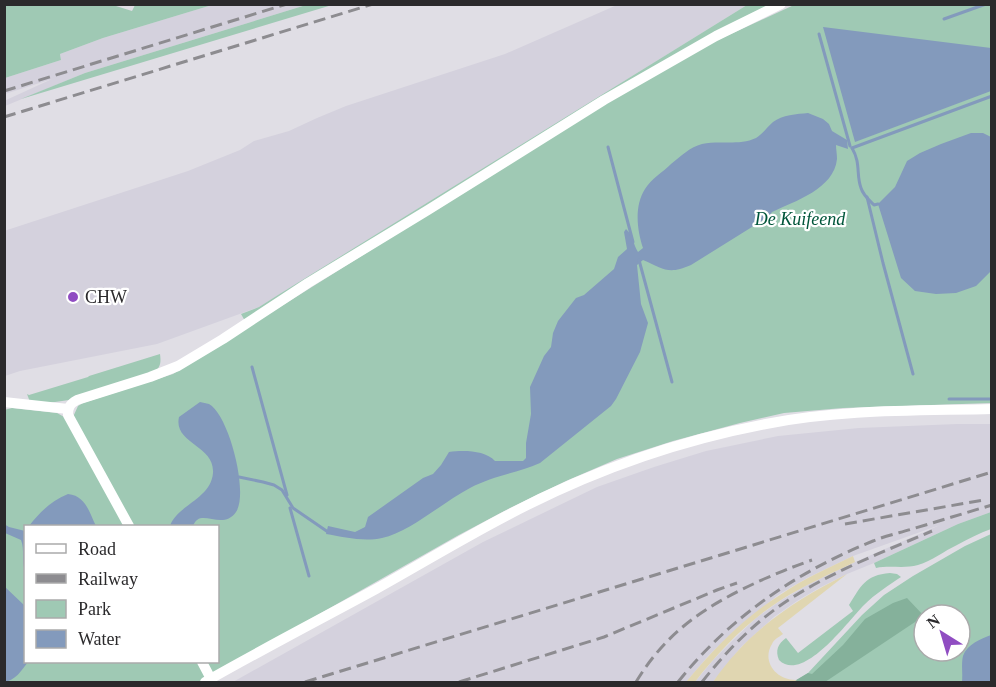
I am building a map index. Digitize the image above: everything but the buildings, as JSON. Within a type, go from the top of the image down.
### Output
[{"type":"street","points":[[128,525],[69,415],[68,409],[71,404],[178,366],[604,100],[716,36],[782,4]]},
{"type":"street","points":[[4,402],[68,409]]},
{"type":"street","points":[[202,663],[208,681],[506,516],[580,481],[680,445],[725,432],[835,414],[992,409]]},
{"type":"shaded area","points":[[212,5],[306,5],[85,73],[5,106],[4,101],[52,79],[5,94],[5,78],[61,60],[60,54],[103,38]]},
{"type":"shaded area","points":[[617,5],[747,5],[259,307],[157,344],[20,371],[5,376],[4,231],[188,171],[240,150],[254,141],[289,131],[346,106],[505,54]]},
{"type":"shaded area","points":[[991,424],[991,512],[958,524],[847,574],[797,601],[774,617],[741,647],[713,682],[695,682],[714,659],[756,618],[780,601],[855,562],[940,525],[853,556],[778,595],[733,632],[686,682],[233,682],[483,542],[597,487],[706,451],[778,436],[859,428]]},
{"type":"green space","points":[[4,5],[115,5],[132,11],[135,5],[212,5],[103,38],[60,54],[61,60],[5,78]]},
{"type":"green space","points":[[306,5],[332,5],[21,99],[85,73]]},
{"type":"green space","points":[[747,5],[776,5],[680,52],[245,321],[241,314],[259,307]]},
{"type":"green space","name":"De Kuifeend","points":[[794,5],[991,5],[991,403],[843,408],[784,413],[673,441],[617,459],[566,481],[457,536],[199,682],[5,682],[4,410],[12,408],[57,413],[66,418],[73,417],[78,406],[83,403],[173,374],[585,116],[709,44]]},
{"type":"green space","points":[[160,354],[160,364],[155,372],[69,400],[48,403],[30,402],[27,394],[29,395]]},
{"type":"green space","points":[[991,512],[991,529],[928,561],[913,566],[876,568],[874,563],[958,524]]},
{"type":"green space","points":[[991,534],[991,682],[793,682],[808,673],[884,595],[913,576]]},
{"type":"green space","points":[[890,573],[901,577],[868,601],[825,647],[800,664],[789,665],[779,660],[778,648],[786,638],[798,653],[853,611],[849,605],[869,579]]},
{"type":"green space","points":[[907,598],[912,603],[912,624],[825,682],[793,682],[808,673],[812,674],[843,645],[865,619]]},
{"type":"sand","points":[[853,556],[855,562],[799,589],[757,617],[714,659],[695,682],[686,682],[729,635],[766,604],[807,579]]},
{"type":"sand","points":[[847,574],[778,628],[783,634],[772,644],[768,657],[770,664],[777,674],[797,680],[793,682],[713,682],[726,664],[772,619],[808,595]]},
{"type":"water","points":[[823,27],[991,48],[991,91],[855,142]]},
{"type":"water","points":[[808,113],[823,119],[832,131],[847,140],[848,149],[836,145],[837,159],[834,169],[821,186],[812,193],[772,212],[768,217],[691,265],[671,270],[643,260],[637,265],[641,304],[648,323],[640,352],[611,406],[540,463],[478,484],[393,535],[382,538],[354,539],[326,534],[328,526],[355,532],[365,527],[368,517],[423,478],[433,474],[449,452],[480,453],[495,461],[523,461],[526,458],[531,414],[530,387],[544,356],[551,347],[558,321],[576,298],[584,295],[614,269],[618,257],[627,249],[624,232],[626,229],[638,252],[643,248],[639,234],[638,210],[648,185],[682,155],[698,145],[756,138],[781,118]]},
{"type":"water","points":[[971,133],[983,133],[991,137],[991,271],[976,286],[956,293],[936,294],[915,291],[901,278],[878,204],[895,187],[907,161],[920,153]]},
{"type":"water","points":[[200,402],[209,404],[223,423],[235,455],[240,489],[236,512],[230,518],[218,520],[201,518],[196,520],[194,525],[171,525],[179,513],[206,489],[213,473],[208,456],[182,433],[179,417]]},
{"type":"water","points":[[68,494],[79,498],[89,510],[96,525],[30,525],[46,507]]},
{"type":"water","points":[[4,524],[24,531],[24,567],[21,540],[5,533]]},
{"type":"water","points":[[4,586],[24,605],[24,663],[27,663],[15,677],[4,682]]},
{"type":"water","points":[[991,635],[991,682],[962,682],[962,663],[972,663],[972,645]]},
{"type":"waterway","points":[[944,19],[986,4]]},
{"type":"waterway","points":[[819,34],[850,146]]},
{"type":"waterway","points":[[852,148],[992,96]]},
{"type":"waterway","points":[[608,147],[633,242]]},
{"type":"waterway","points":[[852,148],[862,191],[874,205],[878,204]]},
{"type":"waterway","points":[[867,197],[913,374]]},
{"type":"waterway","points":[[639,260],[672,382]]},
{"type":"waterway","points":[[252,367],[287,495]]},
{"type":"waterway","points":[[949,399],[992,399]]},
{"type":"waterway","points":[[239,477],[274,485],[282,490],[293,508],[328,532]]},
{"type":"waterway","points":[[290,508],[309,576]]},
{"type":"railway","points":[[4,91],[287,4]]},
{"type":"railway","points":[[4,117],[373,4]]},
{"type":"railway","points":[[305,682],[992,472]]},
{"type":"railway","points":[[845,524],[984,500]]},
{"type":"railway","points":[[678,682],[719,637],[742,617],[791,582],[817,567],[878,539],[992,505]]},
{"type":"railway","points":[[702,682],[744,635],[793,597],[843,570],[932,531]]},
{"type":"railway","points":[[636,682],[662,647],[691,620],[725,598],[764,579],[812,560]]},
{"type":"railway","points":[[459,682],[604,637],[737,583]]},
{"type":"place","name":"CHW","points":[[73,297]]}]
